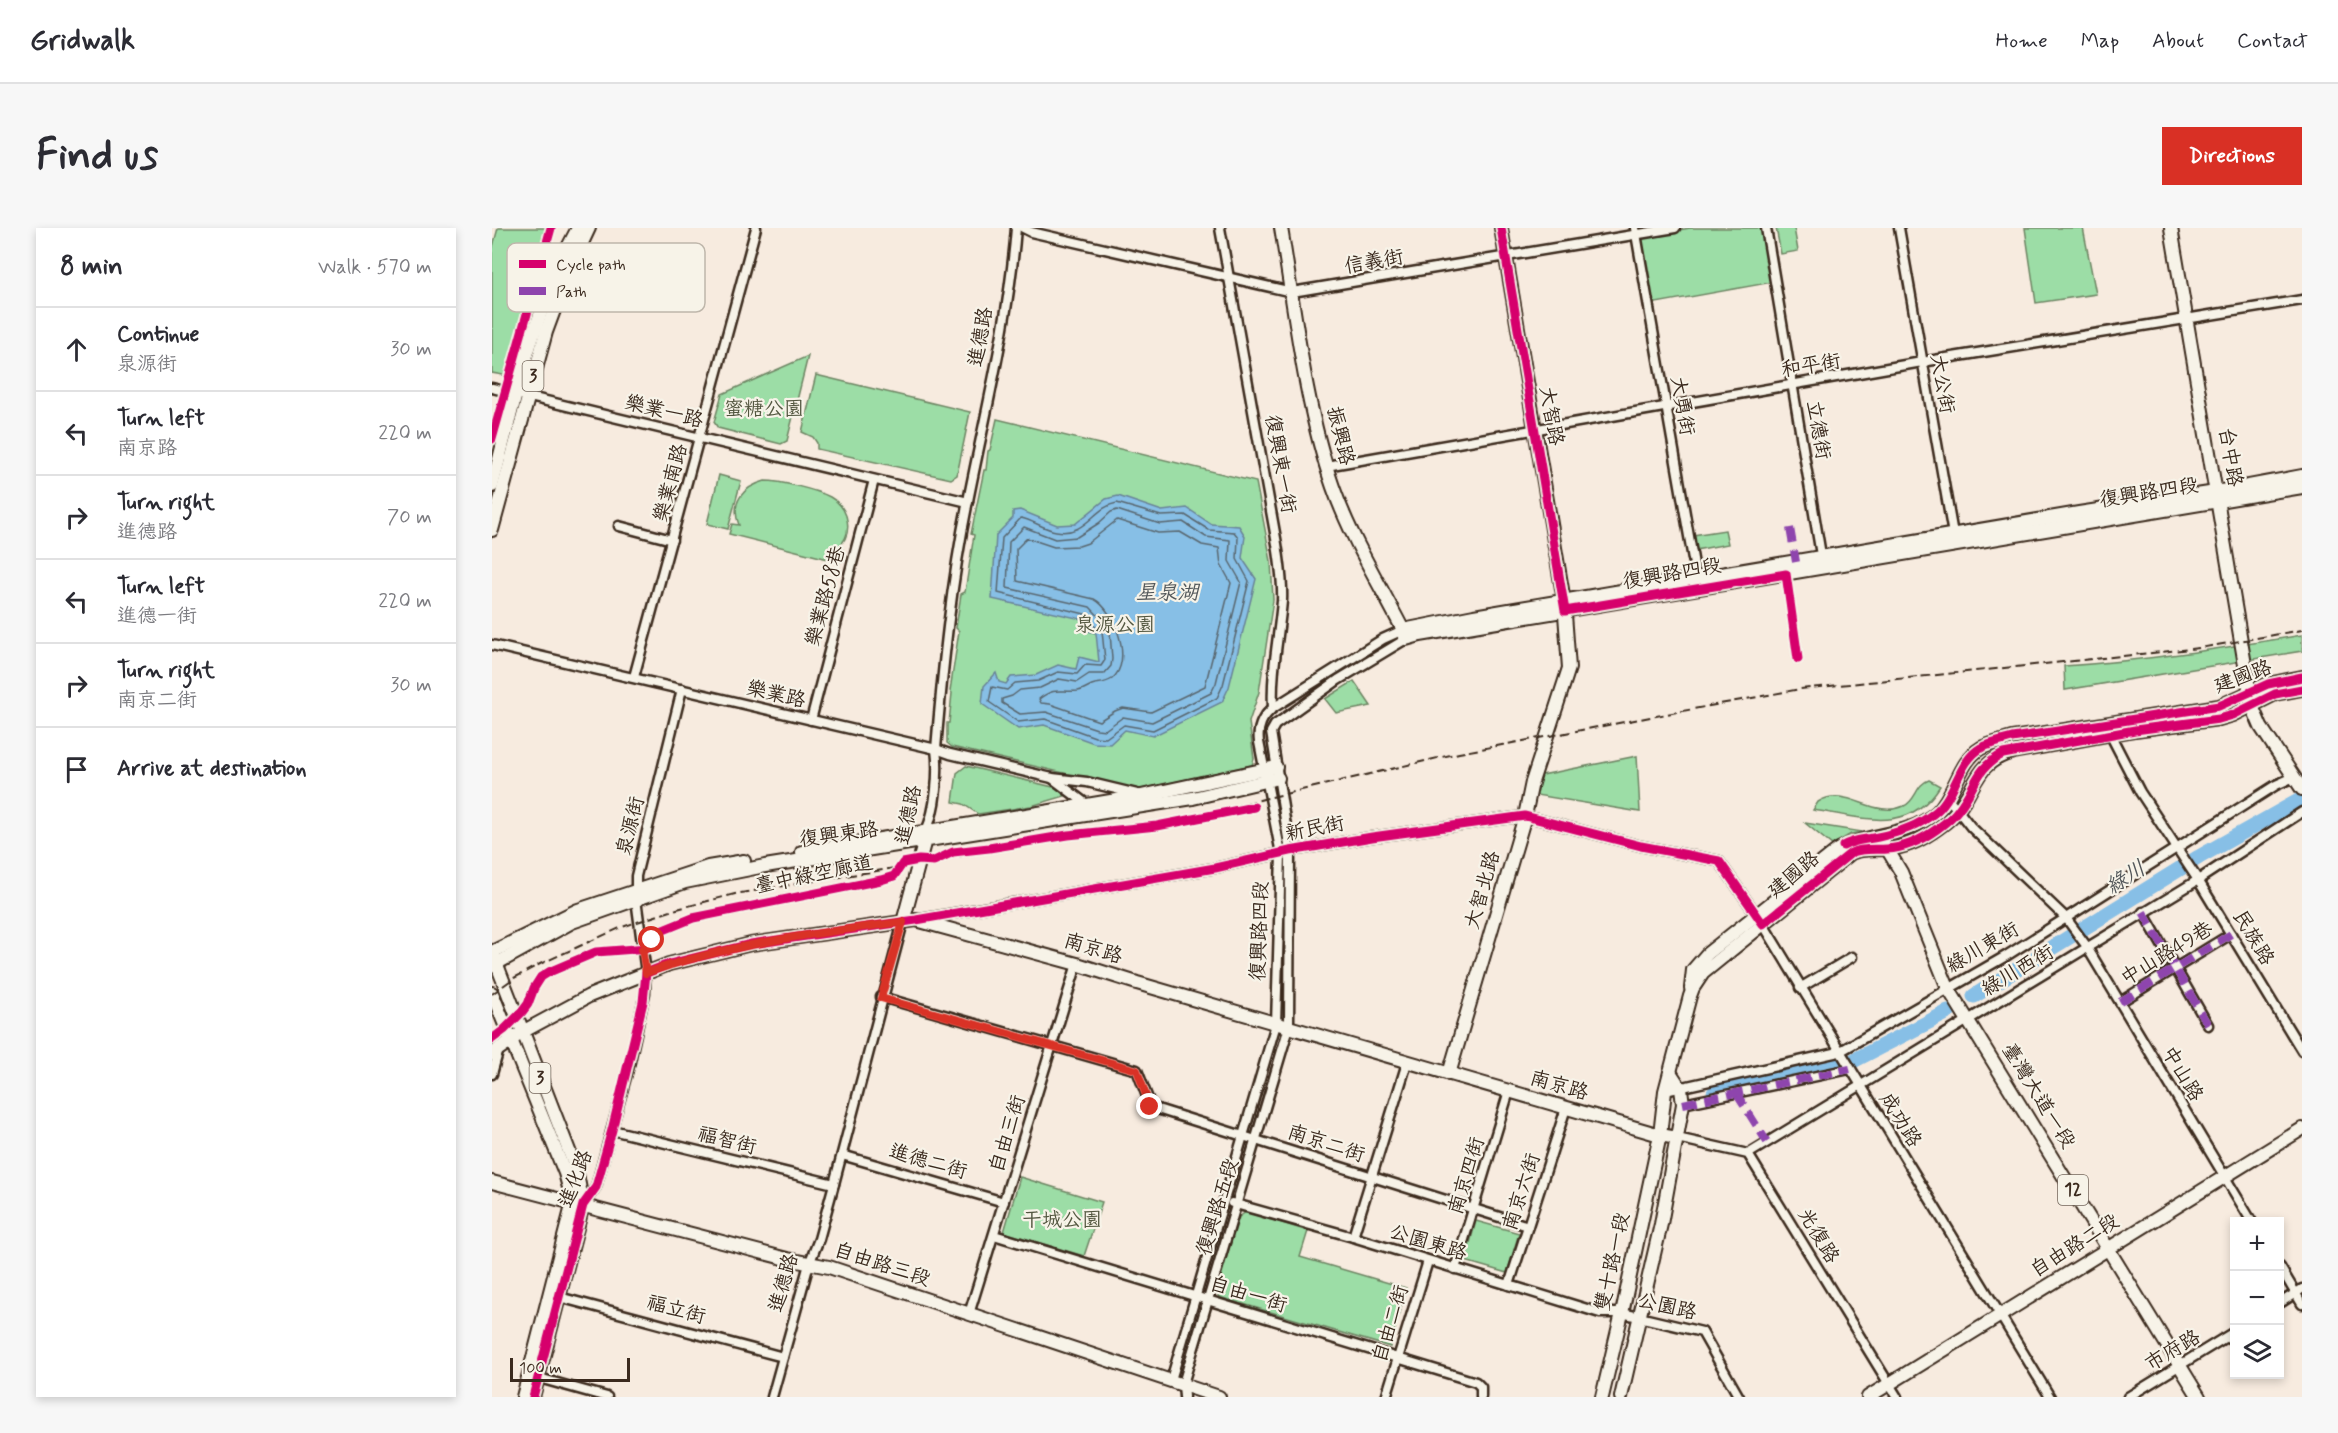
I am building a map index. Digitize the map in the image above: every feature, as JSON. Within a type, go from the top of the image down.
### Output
[{"type":"main road","name":"振興路","points":[[1281,228],[1312,410],[1326,466],[1344,515],[1405,635]]},
{"type":"main road","name":"大智路","points":[[1501,228],[1564,606]]},
{"type":"main road","name":"台中路","points":[[2171,228],[2252,706],[2261,727],[2302,789]]},
{"type":"main road","name":"3","points":[[571,243],[579,230]]},
{"type":"main road","name":"3","points":[[492,530],[540,312]]},
{"type":"main road","name":"3","points":[[492,486],[522,395]]},
{"type":"main road","points":[[2217,497],[2302,476]]},
{"type":"main road","points":[[2217,497],[2302,487]]},
{"type":"main road","name":"復興路四段","points":[[1405,635],[1420,635],[1564,606],[2217,497]]},
{"type":"main road","name":"大智北路","points":[[1449,1074],[1525,816],[1532,782],[1569,668],[1564,606]]},
{"type":"main road","name":"建國路","points":[[1760,920],[1851,853],[1862,849],[1889,849],[1916,842],[1926,836],[1958,810],[1981,770],[1996,758],[2108,729],[2219,706],[2268,684],[2302,677]]},
{"type":"main road","name":"建國路","points":[[1660,1135],[1665,1091],[1698,972],[1839,849],[1856,840],[1880,837],[1924,820],[1939,810],[1965,765],[1981,749],[2012,738],[2219,719],[2276,694],[2302,689]]},
{"type":"main road","name":"復興東路","points":[[926,837],[1141,795],[1271,774]]},
{"type":"main road","name":"復興東路","points":[[494,960],[636,894],[708,867],[1193,798],[1271,774]]},
{"type":"main road","name":"進德路","points":[[903,922],[926,837]]},
{"type":"main road","name":"臺灣大道一段","points":[[1880,837],[1901,872],[1950,991],[2199,1397]]},
{"type":"main road","name":"南京路","points":[[502,1047],[524,1031],[597,992],[692,958],[751,944],[916,920],[1077,964],[1407,1062],[1677,1138]]},
{"type":"main road","name":"3","points":[[494,960],[524,1031],[576,1169],[578,1204]]},
{"type":"main road","name":"3","points":[[492,993],[502,1047],[565,1173],[578,1204]]},
{"type":"main road","points":[[1670,1072],[1681,1089],[1683,1104],[1677,1138]]},
{"type":"main road","name":"自由路二段","points":[[1869,1397],[2109,1249],[2223,1175],[2302,1129]]},
{"type":"main road","name":"雙十路一段","points":[[1602,1397],[1660,1135]]},
{"type":"main road","name":"雙十路一段","points":[[1621,1397],[1641,1318],[1677,1138]]},
{"type":"main road","name":"自由路三段","points":[[492,1182],[809,1264],[830,1267],[1179,1387],[1219,1397]]},
{"type":"main road","name":"進化路","points":[[533,1397],[559,1297],[578,1204]]},
{"type":"main road","name":"進化路","points":[[523,1397],[578,1204]]},
{"type":"street","name":"樂業南路","points":[[634,677],[756,228]]},
{"type":"street","name":"進德路","points":[[926,837],[931,821],[938,764],[936,749],[947,631],[968,502],[992,389],[1016,228]]},
{"type":"street","points":[[1023,228],[1031,232],[1292,292]]},
{"type":"street","name":"復興東一街","points":[[1220,228],[1277,544],[1281,578],[1282,597],[1272,690],[1273,708]]},
{"type":"street","name":"信義街","points":[[1292,292],[1636,231],[1675,228]]},
{"type":"street","name":"立德街","points":[[1766,228],[1822,563]]},
{"type":"street","name":"大公街","points":[[1899,228],[1954,541]]},
{"type":"street","name":"大勇街","points":[[1636,231],[1697,584]]},
{"type":"street","name":"和平街","points":[[1326,466],[1922,362],[2302,300]]},
{"type":"street","name":"樂業一路","points":[[492,388],[968,502]]},
{"type":"street","name":"樂業路58巷","points":[[811,720],[874,480]]},
{"type":"street","points":[[619,526],[672,540]]},
{"type":"street","name":"復興路四段","points":[[1283,1025],[1286,853],[1271,774],[1258,736],[1264,717],[1273,708],[1383,639],[1405,635]]},
{"type":"street","name":"復興路四段","points":[[1271,774],[1271,736],[1275,725],[1405,635]]},
{"type":"street","name":"樂業路","points":[[492,645],[1052,778],[1087,782],[1141,795]]},
{"type":"street","name":"泉源街","points":[[646,973],[636,894],[636,870],[682,689]]},
{"type":"street","points":[[2108,729],[2139,792],[2178,852]]},
{"type":"street","name":"綠川東街","points":[[1665,1091],[1839,1052],[2069,922],[2276,785],[2294,777]]},
{"type":"street","name":"樂業路","points":[[1052,778],[1098,813]]},
{"type":"street","points":[[1948,798],[1971,827],[2069,922]]},
{"type":"street","name":"綠川西街","points":[[1748,1154],[1966,1017],[2143,912],[2302,812]]},
{"type":"street","name":"新民街","points":[[916,920],[1372,837],[1525,816],[1641,846],[1719,861]]},
{"type":"street","name":"民族路","points":[[2178,852],[2196,877],[2302,1051]]},
{"type":"street","name":"復興路四段","points":[[1283,1025],[1286,853]]},
{"type":"street","name":"成功路","points":[[1719,861],[1760,920],[2050,1397]]},
{"type":"street","points":[[2143,912],[2208,1025]]},
{"type":"street","name":"進德路","points":[[772,1397],[809,1264],[819,1239],[903,922]]},
{"type":"street","name":"中山路","points":[[2069,922],[2121,1002],[2249,1217]]},
{"type":"street","name":"中山路49巷","points":[[2121,1002],[2231,934]]},
{"type":"street","points":[[1800,988],[1852,957]]},
{"type":"street","name":"自由三街","points":[[969,1314],[1077,964]]},
{"type":"street","name":"進化路","points":[[578,1204],[596,1187],[644,1002],[646,973]]},
{"type":"street","points":[[881,998],[1052,1046]]},
{"type":"street","name":"復興路五段","points":[[1179,1387],[1197,1296],[1224,1200],[1283,1025]]},
{"type":"street","name":"復興路五段","points":[[1179,1387],[1256,1139],[1283,1025]]},
{"type":"street","name":"南京二街","points":[[1052,1046],[1137,1070],[1150,1107],[1528,1226]]},
{"type":"street","points":[[492,1074],[502,1047]]},
{"type":"street","points":[[1353,1237],[1407,1062]]},
{"type":"street","points":[[1683,1104],[1850,1069]]},
{"type":"street","name":"南京四街","points":[[1455,1269],[1509,1091]]},
{"type":"street","name":"南京六街","points":[[1509,1285],[1566,1108]]},
{"type":"street","name":"福智街","points":[[612,1130],[834,1184]]},
{"type":"street","points":[[1677,1138],[1748,1154]]},
{"type":"street","name":"光復路","points":[[1748,1154],[1897,1397]]},
{"type":"street","name":"進德二街","points":[[842,1155],[1004,1202]]},
{"type":"street","name":"公園東路","points":[[1224,1200],[1600,1313],[1622,1313]]},
{"type":"street","name":"自由一街","points":[[994,1235],[1476,1382],[1481,1387],[1481,1397]]},
{"type":"street","name":"自由二街","points":[[1386,1397],[1428,1261]]},
{"type":"street","points":[[2283,1271],[2299,1291],[2302,1304]]},
{"type":"street","points":[[2284,1300],[2299,1291]]},
{"type":"street","name":"福立街","points":[[559,1297],[783,1358]]},
{"type":"street","name":"公園路","points":[[1622,1313],[1702,1332],[1739,1397]]},
{"type":"street","name":"市府路","points":[[2128,1397],[2230,1335]]},
{"type":"street","points":[[539,1378],[607,1397]]},
{"type":"green space","points":[[498,228],[552,228],[548,243],[507,243],[507,312],[529,312],[513,371],[503,375],[492,373],[492,250]]},
{"type":"green space","points":[[1690,228],[1763,228],[1773,282],[1651,304],[1639,237]]},
{"type":"green space","points":[[1776,228],[1794,228],[1798,251],[1781,254]]},
{"type":"green space","points":[[2025,228],[2083,228],[2096,294],[2036,303]]},
{"type":"green space","name":"蜜糖公園","points":[[808,356],[787,441],[781,444],[718,428],[714,422],[722,394]]},
{"type":"green space","points":[[816,375],[970,412],[957,475],[951,479],[817,449],[817,443],[813,437],[802,432]]},
{"type":"green space","name":"泉源公園","points":[[997,419],[1256,482],[1271,561],[1273,600],[1259,692],[1249,722],[1254,759],[1252,765],[1137,790],[952,747],[947,743],[947,723],[949,723],[952,693],[950,691],[959,631],[956,628],[961,594],[965,592],[974,535],[971,534]]},
{"type":"green space","points":[[719,475],[741,481],[728,529],[707,524]]},
{"type":"green space","points":[[765,481],[808,489],[824,494],[837,502],[845,515],[848,529],[842,543],[837,548],[843,550],[840,562],[729,534],[732,524],[739,525],[736,509],[740,497],[750,487]]},
{"type":"green space","points":[[1725,530],[1728,544],[1695,550],[1693,535]]},
{"type":"green space","points":[[2302,635],[2302,651],[2065,690],[2064,666],[2154,657]]},
{"type":"green space","points":[[1354,681],[1371,706],[1336,713],[1325,699]]},
{"type":"green space","points":[[1637,756],[1640,812],[1536,795],[1542,775]]},
{"type":"green space","points":[[966,766],[1057,788],[1065,796],[1031,806],[978,814],[963,804],[953,802],[957,773]]},
{"type":"green space","points":[[1929,780],[1940,786],[1927,802],[1914,812],[1899,817],[1867,819],[1813,810],[1818,802],[1839,797],[1882,809],[1893,809],[1908,804],[1921,785]]},
{"type":"green space","points":[[1805,823],[1862,832],[1851,834],[1832,845]]},
{"type":"green space","name":"干城公園","points":[[1020,1177],[1102,1202],[1084,1256],[1004,1232]]},
{"type":"green space","points":[[1246,1212],[1308,1231],[1300,1257],[1406,1288],[1390,1347],[1219,1297],[1216,1290],[1239,1217]]},
{"type":"green space","points":[[1476,1221],[1519,1233],[1507,1273],[1465,1261]]},
{"type":"water","name":"星泉湖","points":[[1118,496],[1162,511],[1187,508],[1211,524],[1239,526],[1245,536],[1242,558],[1256,579],[1229,687],[1222,702],[1153,736],[1125,730],[1110,744],[1094,743],[1044,725],[1018,729],[982,704],[984,686],[996,673],[999,682],[1006,684],[1011,677],[1036,675],[1058,665],[1076,669],[1079,657],[1099,662],[1096,633],[1084,630],[1086,620],[992,599],[996,535],[1013,518],[1013,511],[1020,510],[1057,525],[1075,524],[1106,499]]},
{"type":"waterway","name":"綠川","points":[[1974,996],[2199,857],[2302,799]]},
{"type":"waterway","name":"綠川","points":[[1714,1093],[1847,1064],[1948,1012]]},
{"type":"railway","points":[[492,994],[514,978],[540,964],[622,927],[677,909],[735,894],[1204,813],[1459,753],[1800,689],[2200,648],[2302,630]]},
{"type":"marked path","points":[[1790,528],[1796,562]]},
{"type":"marked path","points":[[2143,912],[2208,1025]]},
{"type":"marked path","points":[[2120,1002],[2231,934]]},
{"type":"marked path","points":[[1683,1104],[1850,1069]]},
{"type":"marked path","points":[[1736,1093],[1767,1142]]},
{"type":"cycle path","points":[[547,243],[551,228]]},
{"type":"cycle path","points":[[1501,228],[1565,611],[1786,574],[1798,659]]},
{"type":"cycle path","points":[[492,439],[528,312]]},
{"type":"cycle path","points":[[1843,846],[1900,831],[1927,818],[1947,799],[1961,771],[1973,754],[1989,745],[2012,738],[2219,706],[2268,684],[2302,677]]},
{"type":"cycle path","points":[[533,1397],[583,1205],[596,1187],[612,1130],[643,1002],[646,973],[669,964],[751,944],[916,920],[1215,868],[1290,851],[1372,837],[1525,816],[1641,846],[1719,861],[1763,924],[1851,853],[1900,847],[1937,829],[1956,813],[1981,772],[2003,754],[2135,730],[2219,719],[2233,715],[2275,694],[2302,689]]},
{"type":"cycle path","name":"臺中綠空廊道","points":[[492,1039],[522,1012],[541,977],[549,972],[596,952],[648,948],[661,931],[693,918],[881,880],[894,876],[903,863],[919,860],[934,861],[953,852],[1068,835],[1157,826],[1254,807]]},
{"type":"route","points":[[652,940],[648,948],[642,949],[646,973],[669,964],[751,944],[903,922],[881,998],[1137,1070],[1150,1107]]}]
